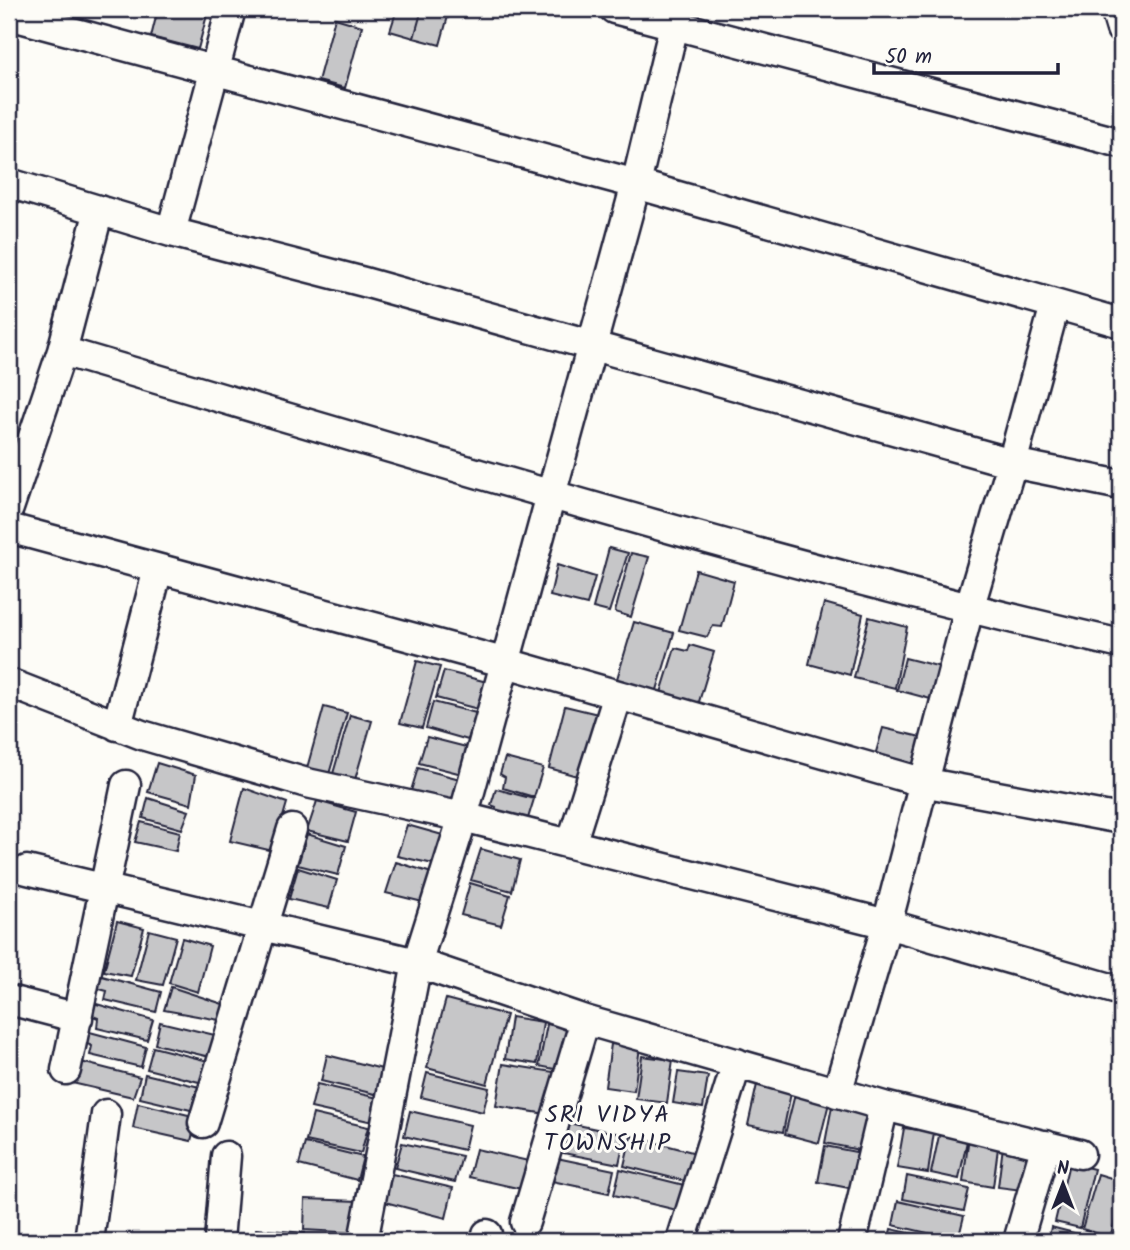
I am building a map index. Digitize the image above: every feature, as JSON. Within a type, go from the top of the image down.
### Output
[{"type":"street","points":[[171,232],[231,9]]},
{"type":"street","points":[[614,9],[675,17],[1121,143]]},
{"type":"street","points":[[1115,9],[1121,29]]},
{"type":"street","points":[[9,15],[636,184],[1121,323]]},
{"type":"street","points":[[363,1241],[416,963],[463,817],[549,493],[636,184],[675,17]]},
{"type":"street","points":[[9,183],[171,232],[364,282],[1012,463],[1121,485]]},
{"type":"street","points":[[9,508],[62,351],[99,210]]},
{"type":"street","points":[[837,1093],[887,924],[968,609],[1012,463],[1055,304]]},
{"type":"street","points":[[62,351],[549,493],[968,609],[1121,644]]},
{"type":"street","points":[[9,528],[503,662],[922,782],[1121,819]]},
{"type":"street","points":[[117,726],[158,569]]},
{"type":"street","points":[[9,683],[117,726],[307,783],[463,817],[887,924],[1121,991]]},
{"type":"street","points":[[571,844],[618,695]]},
{"type":"street","points":[[66,1070],[126,785]]},
{"type":"street","points":[[203,1123],[292,830]]},
{"type":"street","points":[[27,870],[262,924],[416,963],[585,1020],[837,1093],[1080,1154]]},
{"type":"street","points":[[9,1000],[78,1018]]},
{"type":"street","points":[[524,1222],[585,1020]]},
{"type":"street","points":[[681,1241],[737,1063]]},
{"type":"street","points":[[852,1241],[884,1106]]},
{"type":"street","points":[[89,1241],[106,1114]]},
{"type":"street","points":[[1018,1241],[1046,1145]]},
{"type":"street","points":[[219,1241],[226,1156]]},
{"type":"building","points":[[158,9],[183,9],[207,15],[198,49],[151,37]]},
{"type":"building","points":[[397,9],[422,9],[414,38],[390,31]]},
{"type":"building","points":[[422,9],[450,9],[440,45],[414,38]]},
{"type":"building","points":[[335,18],[362,26],[345,88],[318,81]]},
{"type":"building","points":[[609,548],[628,553],[609,612],[593,608]]},
{"type":"building","points":[[631,553],[649,557],[631,617],[615,612]]},
{"type":"building","points":[[557,565],[595,577],[587,605],[550,596]]},
{"type":"building","points":[[696,570],[734,581],[722,627],[713,626],[707,637],[679,630]]},
{"type":"building","points":[[824,603],[863,614],[850,675],[809,664]]},
{"type":"building","points":[[869,617],[907,627],[895,688],[854,678]]},
{"type":"building","points":[[634,622],[674,633],[657,690],[616,682]]},
{"type":"building","points":[[690,645],[714,652],[698,705],[660,696],[675,648],[688,651]]},
{"type":"building","points":[[905,658],[945,668],[938,701],[897,690]]},
{"type":"building","points":[[417,661],[440,667],[422,728],[400,723]]},
{"type":"building","points":[[444,671],[487,682],[478,709],[436,698]]},
{"type":"building","points":[[433,702],[476,713],[468,740],[426,728]]},
{"type":"building","points":[[565,706],[602,715],[584,778],[549,768]]},
{"type":"building","points":[[324,707],[347,713],[329,774],[307,768]]},
{"type":"building","points":[[350,715],[372,721],[354,783],[332,777]]},
{"type":"building","points":[[883,728],[925,738],[916,767],[874,759]]},
{"type":"building","points":[[427,737],[470,748],[462,774],[419,763]]},
{"type":"building","points":[[505,758],[543,768],[534,797],[503,788],[505,777],[500,774]]},
{"type":"building","points":[[157,763],[196,775],[191,804],[148,792]]},
{"type":"building","points":[[418,768],[460,779],[453,806],[410,794]]},
{"type":"building","points":[[244,788],[287,803],[273,851],[230,841]]},
{"type":"building","points":[[496,789],[534,799],[525,828],[494,819],[496,807],[491,805]]},
{"type":"building","points":[[148,798],[189,811],[182,829],[143,818]]},
{"type":"building","points":[[317,801],[356,812],[348,841],[307,831]]},
{"type":"building","points":[[141,822],[180,832],[176,851],[135,842]]},
{"type":"building","points":[[407,825],[446,836],[438,865],[397,856]]},
{"type":"building","points":[[307,834],[346,846],[338,875],[298,865]]},
{"type":"building","points":[[481,849],[520,860],[512,891],[471,880]]},
{"type":"building","points":[[396,862],[435,874],[427,903],[386,893]]},
{"type":"building","points":[[298,868],[337,880],[329,908],[289,899]]},
{"type":"building","points":[[470,883],[510,895],[501,925],[461,915]]},
{"type":"building","points":[[117,921],[144,928],[131,976],[104,971]]},
{"type":"building","points":[[149,930],[176,937],[163,985],[136,980]]},
{"type":"building","points":[[182,938],[210,946],[198,992],[169,983]]},
{"type":"building","points":[[102,976],[161,992],[156,1012],[105,1000],[107,991],[96,988]]},
{"type":"building","points":[[171,987],[229,1006],[225,1021],[164,1010]]},
{"type":"building","points":[[446,999],[506,1015],[487,1084],[427,1068]]},
{"type":"building","points":[[93,1003],[153,1020],[147,1040],[97,1028],[98,1018],[90,1015]]},
{"type":"building","points":[[511,1017],[543,1022],[537,1064],[505,1059]]},
{"type":"building","points":[[160,1022],[219,1036],[214,1058],[155,1044]]},
{"type":"building","points":[[547,1024],[578,1030],[570,1072],[539,1066]]},
{"type":"building","points":[[86,1031],[146,1047],[141,1067],[90,1055],[92,1046],[83,1042]]},
{"type":"building","points":[[611,1044],[640,1047],[634,1091],[605,1087]]},
{"type":"building","points":[[153,1047],[212,1062],[207,1084],[147,1069]]},
{"type":"building","points":[[327,1055],[386,1070],[379,1095],[321,1081]]},
{"type":"building","points":[[642,1056],[673,1060],[667,1103],[636,1099]]},
{"type":"building","points":[[77,1061],[140,1077],[133,1097],[72,1083]]},
{"type":"building","points":[[503,1064],[560,1073],[553,1115],[496,1106]]},
{"type":"building","points":[[678,1072],[708,1076],[703,1108],[673,1103]]},
{"type":"building","points":[[427,1073],[489,1088],[483,1112],[421,1097]]},
{"type":"building","points":[[145,1074],[204,1088],[199,1112],[140,1098]]},
{"type":"building","points":[[758,1080],[792,1088],[783,1132],[748,1125]]},
{"type":"building","points":[[317,1084],[378,1098],[373,1122],[311,1108]]},
{"type":"building","points":[[796,1090],[830,1099],[819,1143],[785,1134]]},
{"type":"building","points":[[138,1103],[197,1117],[191,1141],[133,1128]]},
{"type":"building","points":[[832,1106],[872,1114],[864,1151],[825,1143]]},
{"type":"building","points":[[410,1111],[470,1125],[464,1150],[404,1136]]},
{"type":"building","points":[[313,1114],[368,1127],[361,1153],[306,1141]]},
{"type":"building","points":[[559,1121],[625,1135],[619,1164],[553,1151]]},
{"type":"building","points":[[904,1128],[934,1132],[928,1173],[897,1168]]},
{"type":"building","points":[[940,1131],[968,1136],[959,1179],[931,1173]]},
{"type":"building","points":[[631,1136],[696,1153],[689,1182],[624,1166]]},
{"type":"building","points":[[969,1136],[999,1140],[993,1187],[963,1182]]},
{"type":"building","points":[[305,1143],[363,1157],[357,1180],[299,1165]]},
{"type":"building","points":[[402,1143],[462,1156],[455,1182],[395,1168]]},
{"type":"building","points":[[825,1146],[861,1153],[854,1189],[818,1182]]},
{"type":"building","points":[[1003,1146],[1035,1150],[1030,1191],[998,1187]]},
{"type":"building","points":[[476,1149],[537,1163],[530,1191],[469,1177]]},
{"type":"building","points":[[552,1157],[614,1170],[609,1193],[547,1180]]},
{"type":"building","points":[[1069,1163],[1094,1169],[1080,1228],[1055,1222]]},
{"type":"building","points":[[620,1169],[688,1186],[681,1211],[614,1195]]},
{"type":"building","points":[[392,1174],[453,1188],[446,1218],[385,1202]]},
{"type":"building","points":[[1098,1174],[1121,1181],[1121,1201],[1110,1237],[1082,1229]]},
{"type":"building","points":[[907,1176],[969,1189],[964,1211],[903,1199]]},
{"type":"building","points":[[305,1199],[359,1201],[357,1233],[304,1230]]},
{"type":"building","points":[[898,1201],[964,1216],[958,1240],[893,1225]]},
{"type":"building","points":[[1051,1227],[1105,1241],[1048,1241]]},
{"type":"building","points":[[256,1229],[305,1233],[304,1241],[255,1241]]},
{"type":"building","points":[[891,1229],[946,1241],[888,1241]]},
{"type":"district","name":"SRI VIDYA TOWNSHIP","points":[[608,1129]]}]
